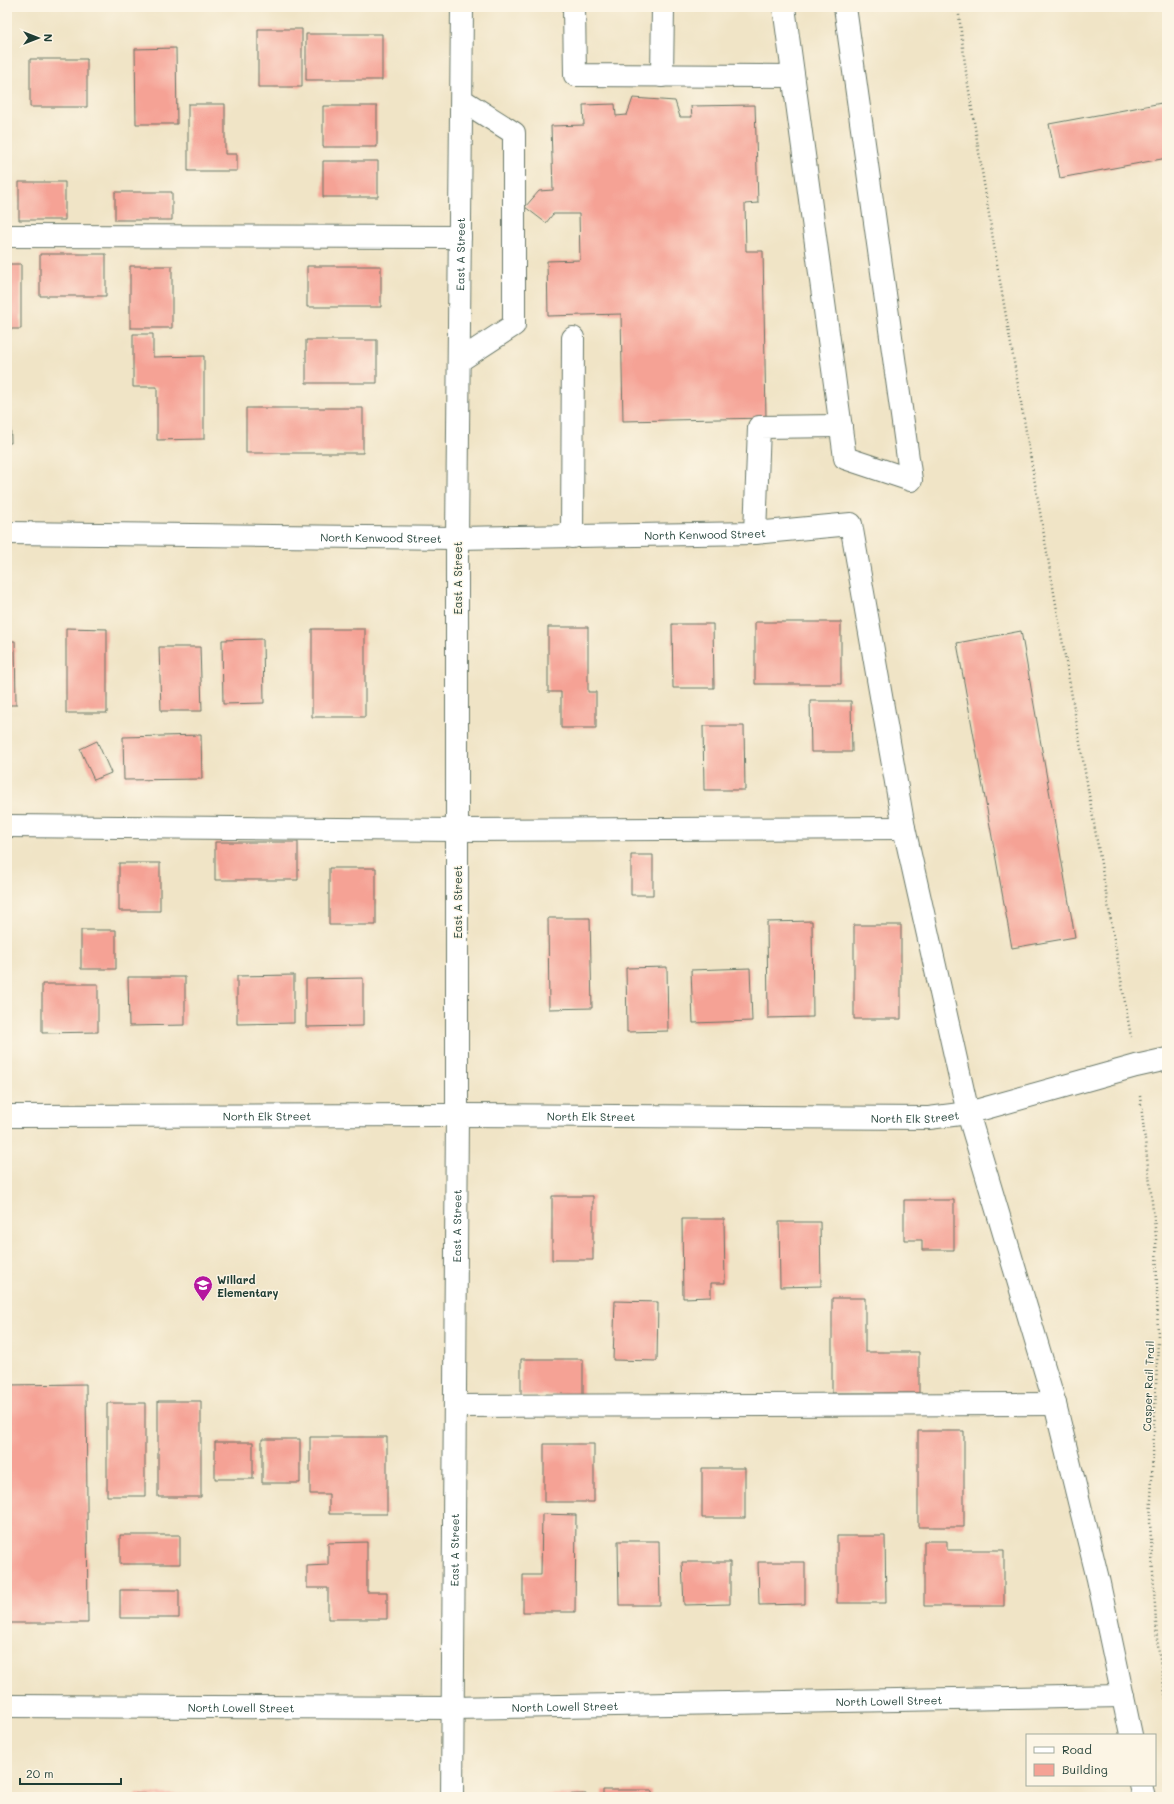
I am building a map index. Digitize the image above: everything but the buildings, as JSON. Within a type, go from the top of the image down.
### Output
[{"type":"street","name":"East A Street","points":[[452,1797],[458,1115],[457,538],[462,7]]},
{"type":"street","points":[[574,7],[575,75],[792,76]]},
{"type":"street","points":[[662,76],[663,7]]},
{"type":"street","points":[[784,7],[792,76],[845,458],[911,480],[845,7]]},
{"type":"street","points":[[459,361],[514,325],[514,133],[462,100]]},
{"type":"street","points":[[7,236],[460,237]]},
{"type":"street","points":[[572,537],[573,338]]},
{"type":"street","points":[[755,533],[759,427],[841,426]]},
{"type":"street","name":"North Kenwood Street","points":[[7,533],[457,538],[572,537],[755,533],[851,524],[904,828]]},
{"type":"street","points":[[7,826],[457,830],[904,828],[968,1113],[1054,1404],[1098,1579],[1131,1734]]},
{"type":"street","name":"North Elk Street","points":[[7,1116],[458,1115],[929,1118],[968,1113],[1136,1066],[1167,1060]]},
{"type":"street","points":[[455,1406],[1054,1404]]},
{"type":"street","name":"North Lowell Street","points":[[7,1706],[452,1708],[1123,1696]]},
{"type":"street","points":[[1141,1786],[1144,1797]]},
{"type":"path","name":"Casper Rail Trail","points":[[958,7],[966,72],[997,264],[1136,1066],[1156,1237],[1158,1341],[1150,1522],[1157,1639],[1167,1707]]},
{"type":"place","name":"Willard Elementary","points":[[203,1302]]}]
